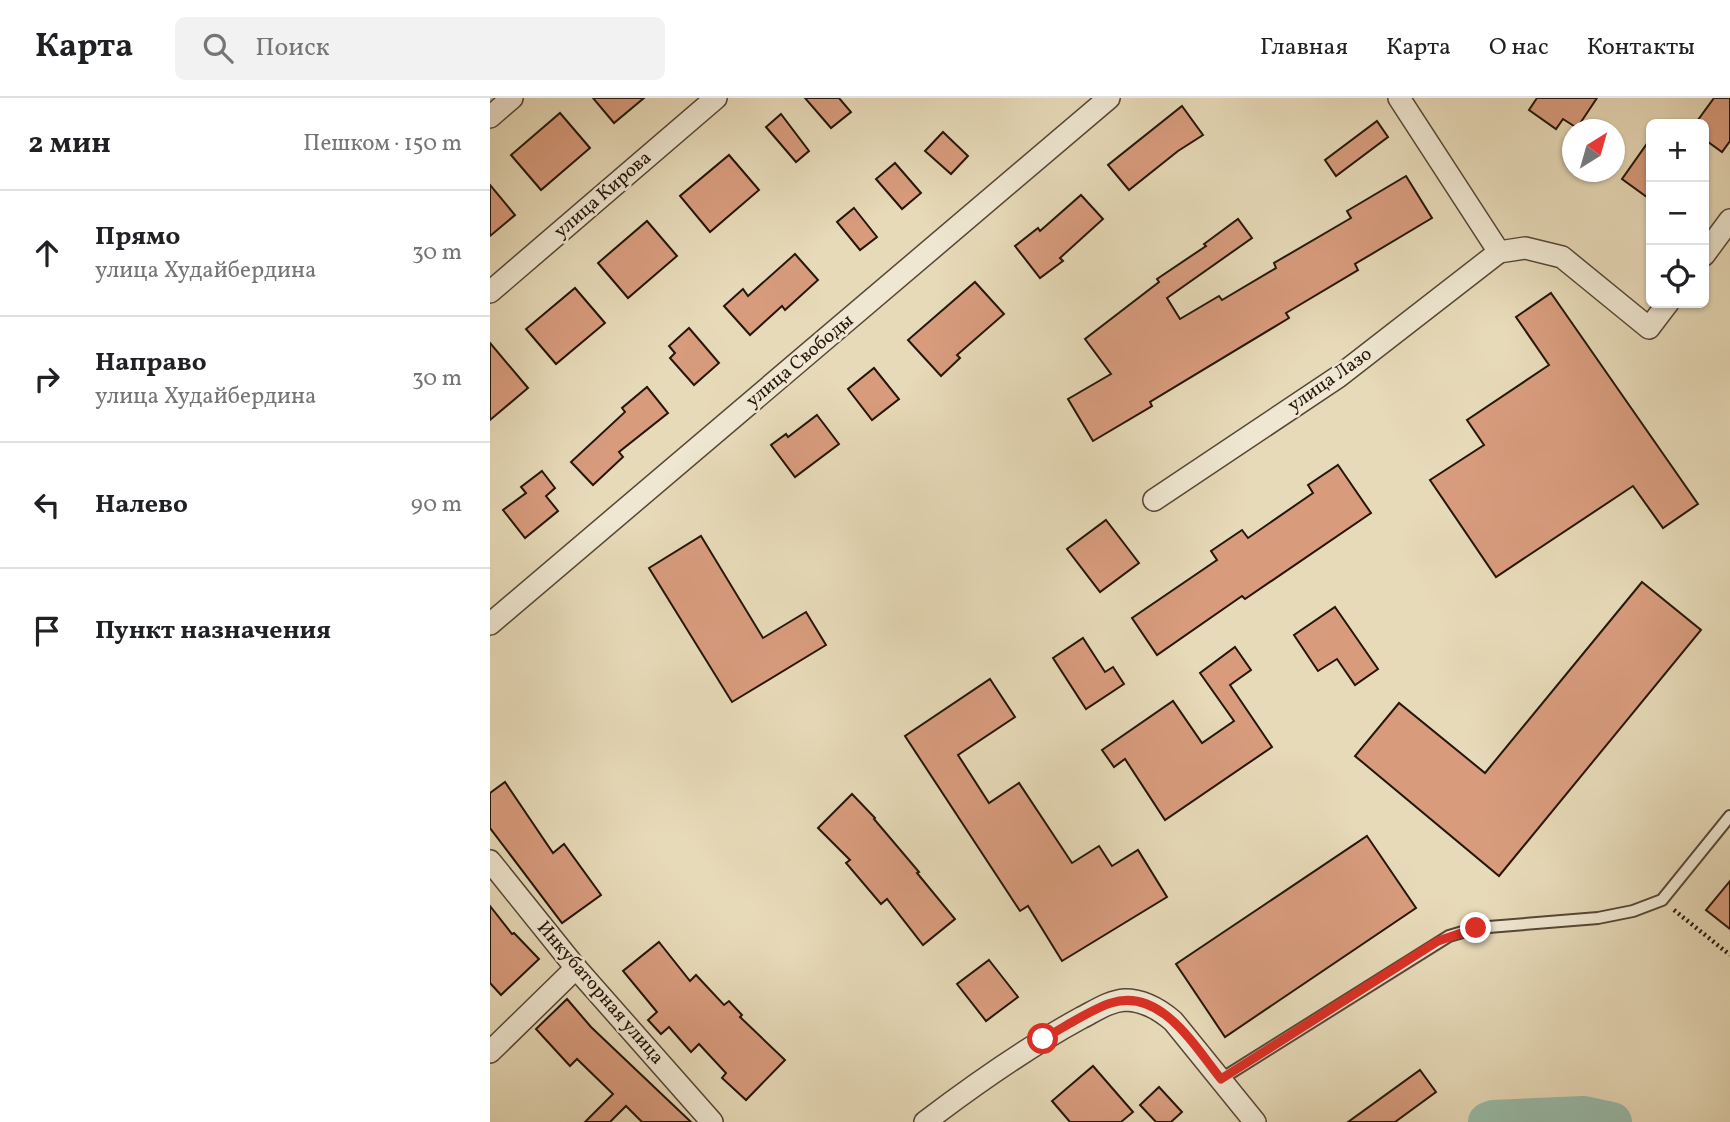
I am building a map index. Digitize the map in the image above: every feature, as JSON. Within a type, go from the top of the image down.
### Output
[{"type":"street","points":[[490,117],[512,98]]},
{"type":"street","name":"улица Кирова","points":[[490,292],[716,98]]},
{"type":"street","name":"улица Свободы","points":[[490,624],[1109,98]]},
{"type":"street","points":[[1399,98],[1499,253],[1525,248],[1562,257],[1649,328],[1664,308]]},
{"type":"street","points":[[1709,248],[1730,220]]},
{"type":"street","name":"улица Лазо","points":[[1154,500],[1338,377],[1499,253]]},
{"type":"street","name":"Инкубаторная улица","points":[[490,861],[576,968],[712,1122]]},
{"type":"street","points":[[490,1052],[576,968]]},
{"type":"street","points":[[925,1122],[972,1085],[1043,1039],[1111,1003],[1125,1000],[1142,1002],[1167,1015],[1255,1122]]},
{"type":"lane","points":[[1221,1079],[1448,936],[1476,928],[1598,918],[1633,911],[1662,900],[1730,816]]},
{"type":"path","points":[[1662,900],[1730,955]]},
{"type":"building","points":[[593,98],[644,98],[614,123]]},
{"type":"building","points":[[805,98],[839,98],[851,112],[831,128]]},
{"type":"building","points":[[1537,98],[1597,98],[1583,119],[1562,119],[1556,129],[1529,110]]},
{"type":"building","points":[[1714,98],[1730,98],[1730,141],[1722,152],[1709,143],[1709,119],[1699,119]]},
{"type":"building","points":[[1182,106],[1203,135],[1129,190],[1108,165]]},
{"type":"building","points":[[560,113],[590,148],[541,190],[511,155]]},
{"type":"building","points":[[781,114],[809,151],[796,162],[766,127]]},
{"type":"building","points":[[1377,121],[1388,137],[1336,176],[1325,160]]},
{"type":"building","points":[[943,132],[968,156],[951,174],[925,151]]},
{"type":"building","points":[[1646,145],[1646,196],[1625,181],[1625,175]]},
{"type":"building","points":[[729,155],[759,190],[710,232],[680,196]]},
{"type":"building","points":[[895,163],[921,193],[902,209],[876,179]]},
{"type":"building","points":[[1406,176],[1432,218],[1355,264],[1358,270],[1286,313],[1289,318],[1150,402],[1152,406],[1093,441],[1068,399],[1111,374],[1085,339],[1159,282],[1157,279],[1206,246],[1204,244],[1238,219],[1252,238],[1167,298],[1180,319],[1219,296],[1222,300],[1276,268],[1274,263],[1351,218],[1347,211]]},
{"type":"building","points":[[490,185],[515,215],[490,236]]},
{"type":"building","points":[[1081,195],[1103,219],[1060,258],[1063,261],[1040,278],[1015,246],[1038,228],[1040,231]]},
{"type":"building","points":[[854,208],[877,237],[860,250],[837,222]]},
{"type":"building","points":[[647,221],[677,256],[628,298],[598,263]]},
{"type":"building","points":[[795,254],[818,280],[785,310],[782,306],[750,335],[724,306],[743,289],[748,296]]},
{"type":"building","points":[[975,282],[1004,314],[957,355],[960,358],[941,376],[908,340]]},
{"type":"building","points":[[575,288],[605,323],[556,364],[526,329]]},
{"type":"building","points":[[1551,293],[1698,504],[1663,528],[1633,486],[1496,577],[1430,480],[1484,445],[1467,420],[1549,365],[1516,317]]},
{"type":"building","points":[[689,328],[719,363],[694,385],[670,358],[675,353],[669,346]]},
{"type":"building","points":[[490,343],[528,388],[490,420]]},
{"type":"building","points":[[874,368],[899,399],[872,420],[848,389]]},
{"type":"building","points":[[647,387],[668,413],[619,452],[623,457],[593,485],[571,462],[625,412],[622,408]]},
{"type":"building","points":[[817,415],[839,444],[795,477],[771,445],[786,434],[788,437]]},
{"type":"building","points":[[1338,465],[1371,513],[1245,599],[1242,596],[1157,655],[1132,618],[1217,560],[1211,551],[1242,530],[1248,538],[1313,493],[1308,485]]},
{"type":"building","points":[[542,471],[555,488],[546,496],[558,511],[525,538],[503,510],[526,493],[521,487]]},
{"type":"building","points":[[1106,520],[1139,563],[1100,592],[1067,549]]},
{"type":"building","points":[[701,536],[763,638],[806,612],[826,645],[732,702],[649,568]]},
{"type":"building","points":[[1642,582],[1701,630],[1499,876],[1355,756],[1399,703],[1485,773]]},
{"type":"building","points":[[1335,607],[1378,669],[1355,685],[1337,659],[1318,671],[1294,635]]},
{"type":"building","points":[[1083,638],[1105,672],[1113,667],[1124,684],[1086,709],[1053,658]]},
{"type":"building","points":[[1235,647],[1251,670],[1230,685],[1272,747],[1165,820],[1125,759],[1114,767],[1102,750],[1173,701],[1202,743],[1234,721],[1200,673]]},
{"type":"building","points":[[990,679],[1015,717],[958,755],[989,803],[1019,783],[1072,863],[1099,846],[1112,866],[1138,850],[1167,897],[1062,961],[1028,906],[1020,911],[905,736]]},
{"type":"building","points":[[505,782],[553,853],[564,844],[601,895],[562,923],[490,828],[490,793]]},
{"type":"building","points":[[852,794],[875,818],[955,919],[923,945],[887,899],[881,904],[846,863],[850,860],[818,828]]},
{"type":"building","points":[[1367,836],[1416,908],[1225,1037],[1176,964]]},
{"type":"building","points":[[1730,881],[1730,929],[1706,910]]},
{"type":"building","points":[[490,906],[512,934],[539,959],[501,995],[490,983]]},
{"type":"building","points":[[659,942],[690,981],[696,975],[724,1005],[729,1001],[742,1015],[740,1017],[785,1060],[746,1100],[722,1078],[726,1073],[699,1044],[691,1052],[669,1027],[661,1034],[648,1020],[657,1012],[623,971]]},
{"type":"building","points":[[989,960],[1018,997],[986,1021],[957,984]]},
{"type":"building","points":[[567,999],[591,1027],[691,1122],[642,1122],[626,1106],[610,1122],[585,1122],[613,1094],[577,1059],[570,1066],[536,1029]]},
{"type":"building","points":[[1093,1066],[1133,1112],[1121,1122],[1070,1122],[1052,1101]]},
{"type":"building","points":[[1420,1070],[1436,1092],[1395,1122],[1348,1122]]},
{"type":"building","points":[[1159,1087],[1182,1112],[1171,1122],[1156,1122],[1140,1105]]},
{"type":"waterway","points":[[1488,1122],[1584,1116],[1612,1122]]},
{"type":"route","points":[[1043,1039],[1111,1003],[1125,1000],[1142,1002],[1160,1010],[1173,1021],[1221,1079],[1438,941],[1476,928]]}]
